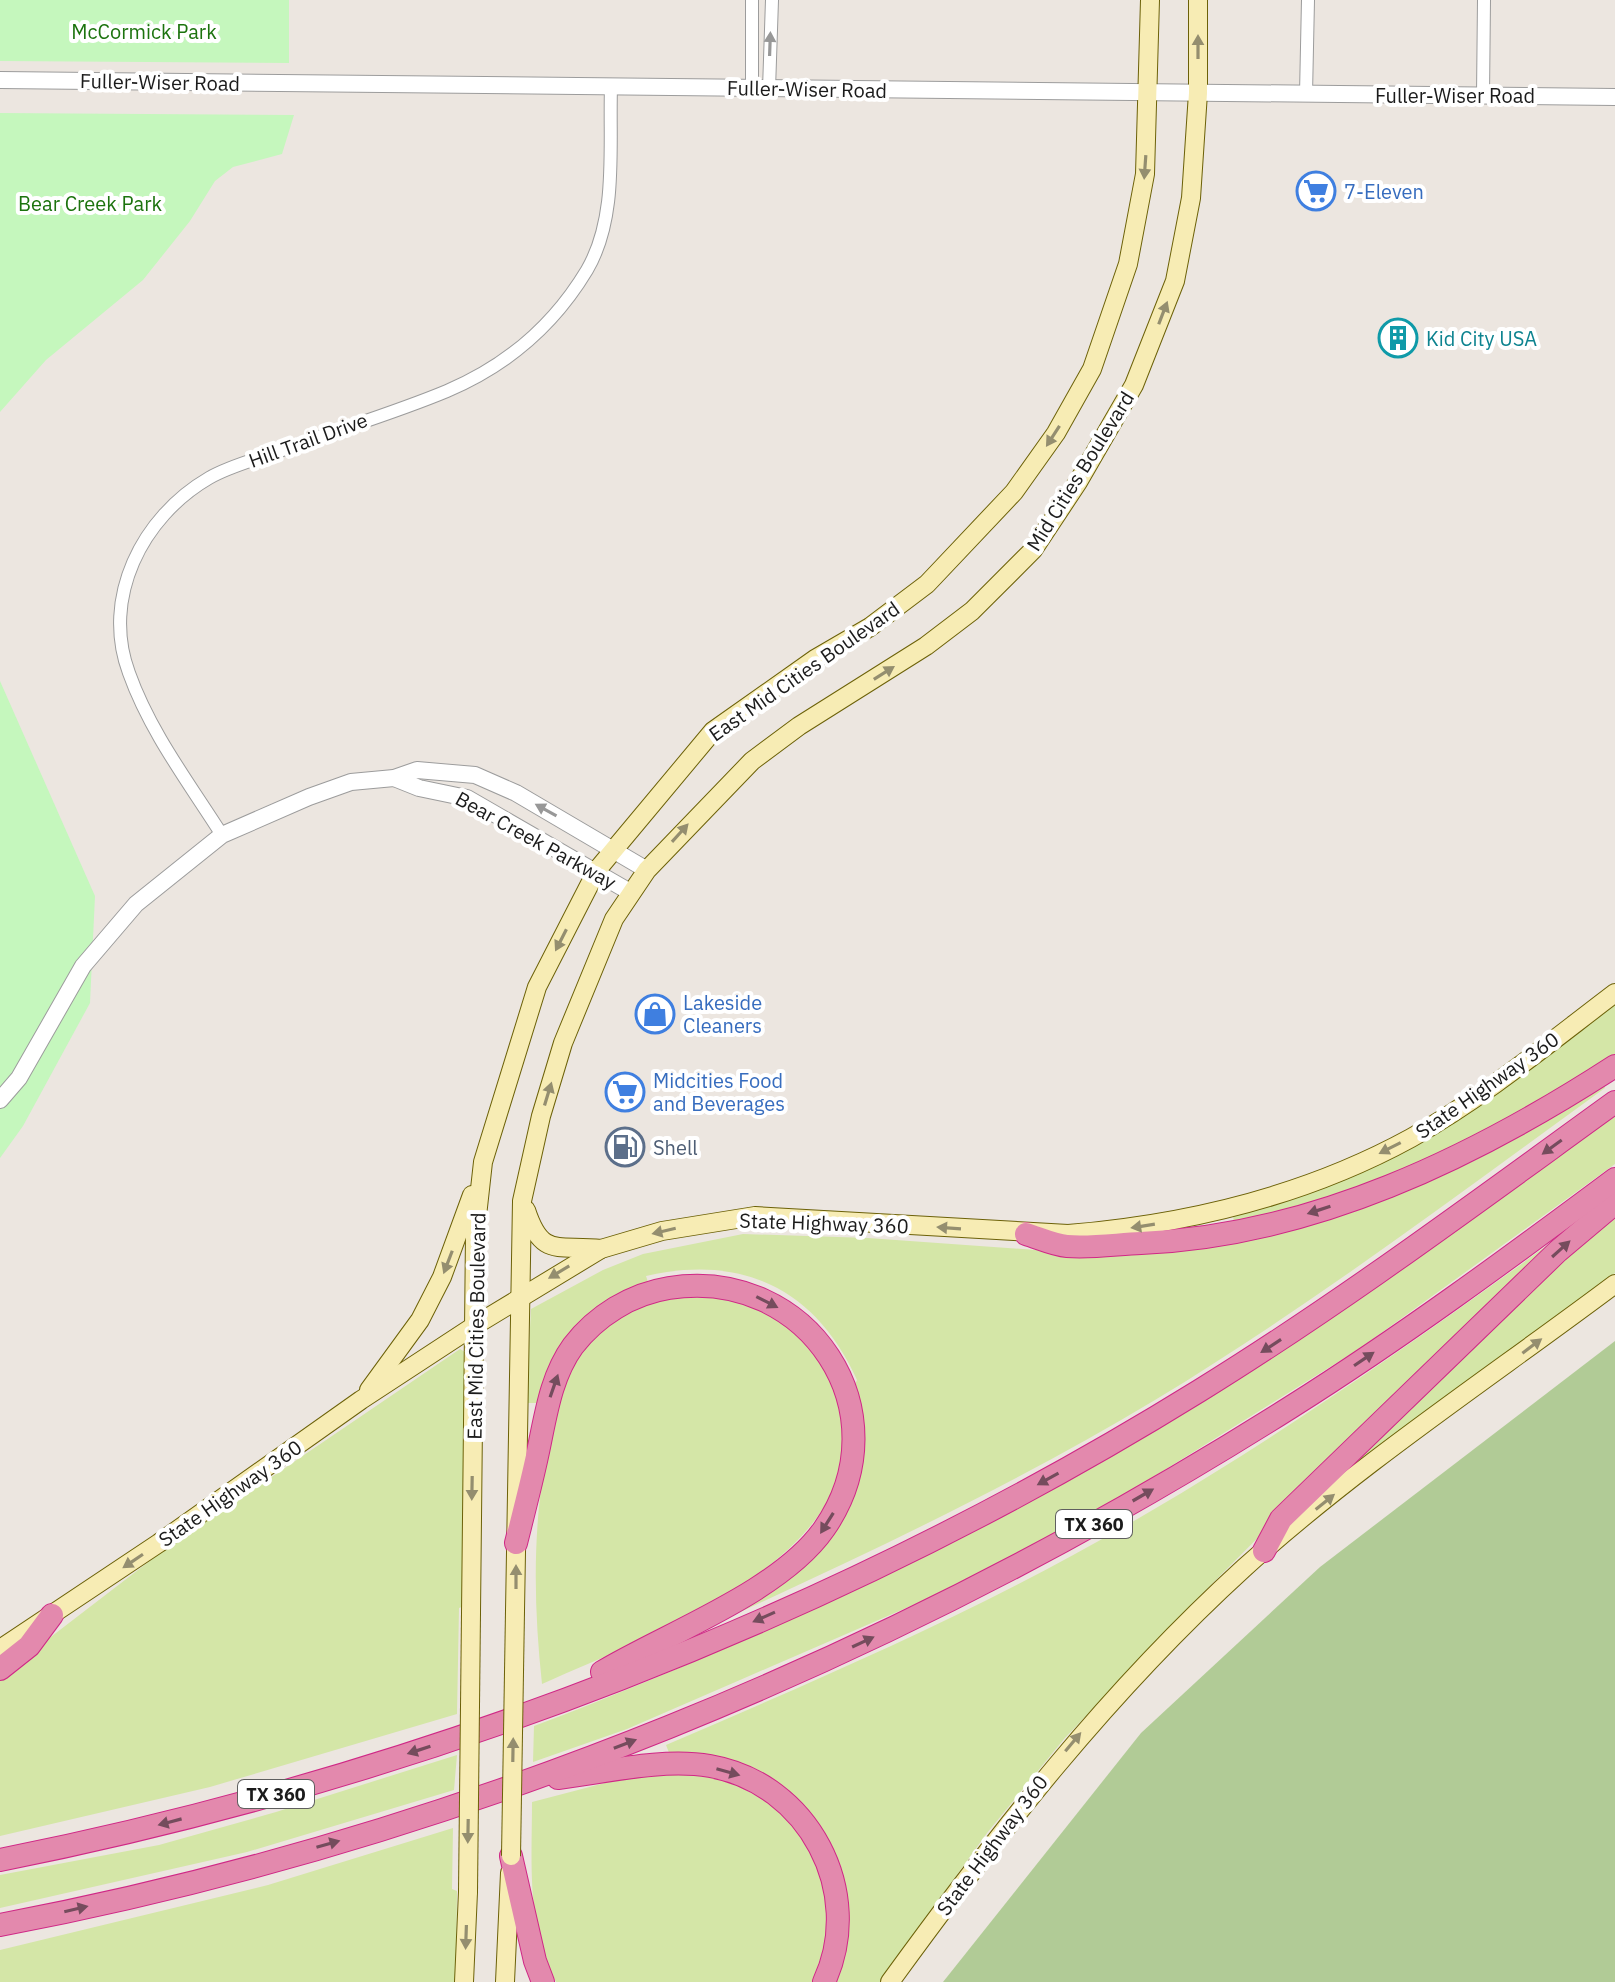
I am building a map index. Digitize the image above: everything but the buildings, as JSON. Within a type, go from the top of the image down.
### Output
[{"type":"highway","points":[[1026,1234],[1066,1246],[1159,1242],[1245,1230],[1309,1214],[1461,1156],[1615,1066]]},
{"type":"highway","name":"TX 360","points":[[0,1860],[251,1801],[365,1767],[546,1706],[840,1584],[1110,1444],[1211,1384],[1373,1278],[1615,1102]]},
{"type":"highway","name":"TX 360","points":[[0,1925],[237,1869],[526,1782],[658,1731],[927,1612],[1115,1512],[1291,1407],[1375,1352],[1615,1179]]},
{"type":"highway","points":[[1264,1551],[1281,1519],[1558,1251],[1615,1203]]},
{"type":"highway","points":[[516,1543],[557,1377],[572,1348],[595,1322],[623,1303],[667,1288],[692,1285],[730,1287],[766,1300],[797,1319],[839,1373],[849,1405],[852,1453],[841,1500],[823,1531],[773,1576],[546,1706]]},
{"type":"highway","points":[[0,1669],[29,1646],[52,1615]]},
{"type":"highway","points":[[526,1782],[674,1764],[710,1766],[745,1776],[778,1795],[803,1820],[824,1853],[837,1892],[838,1930],[824,1982]]},
{"type":"highway","points":[[511,1856],[535,1961],[543,1982]]},
{"type":"main road","name":"East Mid Cities Boulevard","points":[[464,1982],[468,1892],[475,1234],[483,1162],[537,987],[597,870],[713,731],[815,659],[870,627],[927,584],[962,551],[1014,492],[1056,433],[1092,369],[1128,264],[1145,174],[1150,0]]},
{"type":"main road","name":"Mid Cities Boulevard","points":[[602,949],[630,892],[647,870],[752,761],[799,726],[926,646],[972,611],[1033,550],[1134,385],[1175,281],[1191,198],[1198,93],[1198,0]]},
{"type":"main road","name":"East Mid Cities Boulevard","points":[[505,1982],[511,1856],[522,1201],[541,1116],[563,1043],[602,949]]},
{"type":"main road","name":"State Highway 360","points":[[0,1649],[361,1400],[518,1298],[601,1249],[662,1231],[755,1216],[1026,1234],[1117,1230],[1221,1212],[1318,1182],[1411,1138],[1452,1113],[1615,993]]},
{"type":"main road","points":[[361,1400],[420,1320],[442,1277],[483,1162]]},
{"type":"main road","points":[[522,1201],[536,1237],[547,1246],[601,1249]]},
{"type":"main road","name":"State Highway 360","points":[[890,1982],[983,1855],[1081,1733],[1187,1623],[1264,1551],[1357,1475],[1615,1284]]},
{"type":"street","points":[[752,0],[752,89]]},
{"type":"street","points":[[769,89],[772,0]]},
{"type":"street","points":[[1306,94],[1308,0]]},
{"type":"street","points":[[1483,95],[1484,0]]},
{"type":"street","name":"Fuller-Wiser Road","points":[[0,80],[1615,97]]},
{"type":"street","name":"Hill Trail Drive","points":[[222,835],[146,717],[127,671],[119,610],[132,564],[171,508],[211,477],[448,391],[512,356],[534,337],[588,268],[602,232],[608,208],[611,87]]},
{"type":"street","name":"Bear Creek Parkway","points":[[0,1100],[19,1078],[98,948],[136,904],[222,835],[351,782],[394,778],[417,770],[475,775],[516,793],[647,870]]},
{"type":"street","name":"Bear Creek Parkway","points":[[394,778],[419,788],[467,798],[597,870],[630,892]]},
{"type":"green space","name":"McCormick Park","points":[[0,0],[289,0],[289,63],[0,61]]},
{"type":"green space","name":"Bear Creek Park","points":[[0,113],[294,115],[282,154],[233,167],[215,181],[190,221],[143,280],[46,360],[0,412]]},
{"type":"green space","points":[[0,681],[95,896],[90,1003],[23,1126],[0,1158]]},
{"type":"green space","points":[[1615,1004],[1615,1055],[1496,1130],[1354,1192],[1234,1223],[1233,1216],[1326,1186]]},
{"type":"green space","points":[[1603,1081],[1605,1088],[1383,1249],[1155,1400],[997,1488],[725,1619],[839,1519],[853,1388],[857,1380],[820,1322],[798,1301],[745,1275],[714,1270],[681,1270],[646,1276],[648,1282],[626,1291],[540,1403],[526,1403],[531,1309],[603,1270],[643,1254],[743,1234],[868,1238],[1050,1251],[1289,1226]]},
{"type":"green space","points":[[1615,1111],[1615,1164],[1359,1349],[1142,1484],[1032,1547],[950,1589],[627,1729],[533,1762],[534,1726],[681,1667],[823,1603],[962,1534],[1098,1460],[1361,1296],[1489,1206]]},
{"type":"green space","points":[[1615,1214],[1615,1273],[1354,1467],[1351,1464],[1510,1306]]},
{"type":"green space","points":[[1553,1241],[1190,1606],[1064,1739],[987,1833],[880,1982],[832,1982],[844,1940],[807,1812],[782,1788],[670,1755],[666,1745],[912,1636],[1092,1545],[1305,1415]]},
{"type":"green space","points":[[672,1295],[739,1298],[776,1317],[810,1348],[826,1370],[844,1430],[836,1484],[806,1531],[761,1572],[707,1607],[542,1684],[536,1545],[549,1443],[566,1380],[580,1353],[599,1332],[633,1310]]},
{"type":"green space","points":[[1615,1341],[1615,1982],[943,1982],[1141,1733],[1320,1567]]},
{"type":"green space","points":[[460,1349],[465,1352],[462,1607],[459,1608],[457,1714],[210,1787],[0,1836],[0,1676],[164,1550]]},
{"type":"green space","points":[[457,1755],[454,1790],[247,1852],[0,1908],[0,1875],[159,1845]]},
{"type":"green space","points":[[691,1771],[724,1778],[782,1810],[819,1865],[828,1900],[827,1937],[813,1982],[556,1982],[546,1961],[535,1917],[532,1802],[624,1778]]},
{"type":"green space","points":[[453,1828],[452,1889],[457,1891],[456,1982],[0,1982],[0,1950],[268,1885]]},
{"type":"place","name":"7-Eleven","points":[[1316,191]]},
{"type":"place","name":"Kid City USA","points":[[1398,338]]},
{"type":"place","name":"Lakeside Cleaners","points":[[655,1014]]},
{"type":"place","name":"Midcities Food and Beverages","points":[[625,1092]]},
{"type":"place","name":"Shell","points":[[625,1147]]}]
